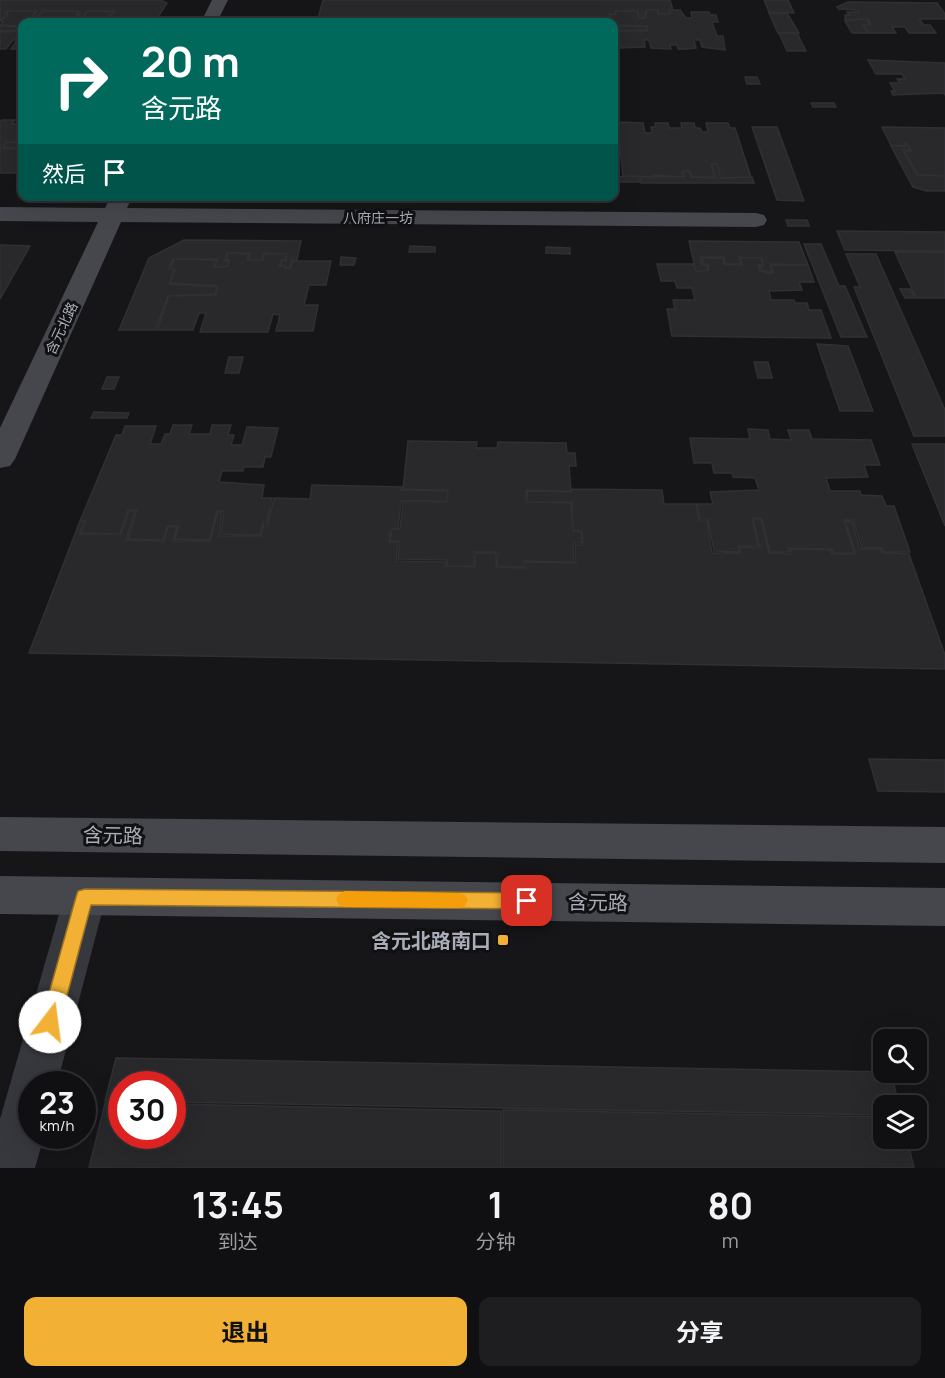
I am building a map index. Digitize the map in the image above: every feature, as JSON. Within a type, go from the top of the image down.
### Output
[{"type":"street","points":[[210,18],[220,0]]},
{"type":"street","name":"八府庄一坊","points":[[0,214],[117,206],[756,220]]},
{"type":"street","name":"含元北路","points":[[0,459],[117,206]]},
{"type":"street","name":"含元路","points":[[0,834],[944,850]]},
{"type":"street","name":"含元路","points":[[0,895],[945,907]]},
{"type":"street","points":[[37,1071],[85,897]]},
{"type":"street","points":[[10,1168],[18,1140]]},
{"type":"building","points":[[0,0],[160,0],[167,3],[158,18],[108,18],[115,11],[87,11],[82,18],[79,18],[81,14],[77,14],[79,11],[43,11],[32,18],[37,11],[8,11],[4,14],[8,15],[6,17],[0,19]]},
{"type":"building","points":[[323,0],[670,0],[673,10],[669,10],[670,14],[659,14],[658,10],[646,10],[644,18],[639,18],[638,11],[615,11],[615,14],[609,14],[610,18],[318,18]]},
{"type":"building","points":[[764,0],[788,0],[794,13],[769,12]]},
{"type":"building","points":[[848,2],[937,3],[945,14],[945,19],[919,19],[924,25],[930,25],[936,33],[909,33],[905,27],[892,27],[896,33],[869,33],[864,25],[871,25],[868,19],[845,20],[845,15],[849,15],[847,12],[859,12],[837,7]]},
{"type":"building","points":[[647,10],[657,10],[658,14],[671,14],[669,10],[680,10],[686,18],[692,18],[691,12],[709,12],[711,15],[716,15],[718,22],[712,22],[717,36],[723,36],[725,50],[702,47],[700,40],[694,40],[696,48],[687,49],[678,49],[677,45],[670,45],[671,49],[651,48],[649,40],[644,40],[645,47],[620,48],[619,31],[648,31],[647,26],[618,25],[618,18],[610,18],[610,15],[619,11],[637,11],[639,18],[645,18]]},
{"type":"building","points":[[8,11],[36,11],[31,18],[18,18],[18,26],[0,25],[3,22],[0,21],[6,17]]},
{"type":"building","points":[[44,11],[78,11],[76,15],[80,15],[78,18],[36,18]]},
{"type":"building","points":[[88,11],[115,12],[107,18],[83,18]]},
{"type":"building","points":[[769,13],[787,13],[799,33],[778,33]]},
{"type":"building","points":[[867,20],[870,25],[863,25],[868,33],[852,33],[845,21]]},
{"type":"building","points":[[0,26],[18,27],[18,30],[0,31]]},
{"type":"building","points":[[618,26],[647,27],[647,30],[618,31]]},
{"type":"building","points":[[18,31],[18,49],[11,49],[17,40],[13,40],[6,49],[0,49],[0,32]]},
{"type":"building","points":[[779,33],[797,33],[806,51],[787,51]]},
{"type":"building","points":[[868,60],[945,63],[945,95],[943,93],[893,95],[891,91],[895,91],[890,83],[900,83],[897,79],[905,79],[902,74],[876,74]]},
{"type":"building","points":[[745,77],[757,77],[760,84],[747,84]]},
{"type":"building","points":[[811,103],[834,103],[836,107],[813,107]]},
{"type":"building","points":[[15,120],[12,124],[18,124],[18,142],[6,142],[2,148],[18,149],[18,173],[0,173],[0,122]]},
{"type":"building","points":[[618,122],[643,123],[645,133],[652,133],[651,127],[656,127],[655,123],[668,123],[669,128],[682,128],[681,123],[694,123],[695,128],[708,132],[706,123],[728,123],[730,128],[735,128],[751,177],[721,178],[717,164],[711,164],[715,177],[692,177],[690,171],[682,171],[683,177],[623,176]]},
{"type":"building","points":[[752,127],[777,127],[804,201],[777,200]]},
{"type":"building","points":[[882,127],[945,128],[945,176],[918,175],[904,151],[911,151],[907,143],[904,143],[905,146],[891,145]]},
{"type":"building","points":[[6,142],[18,143],[18,149],[3,147]]},
{"type":"building","points":[[906,143],[910,150],[903,150],[917,175],[945,176],[945,191],[926,191],[913,187],[891,146],[906,146]]},
{"type":"building","points":[[712,164],[717,164],[721,178],[752,177],[754,183],[641,183],[640,177],[653,178],[653,175],[685,177],[683,171],[689,171],[691,177],[716,178]]},
{"type":"building","points":[[639,176],[640,182],[618,182],[618,177]]},
{"type":"building","points":[[786,220],[807,220],[809,226],[788,226]]},
{"type":"building","points":[[837,231],[945,232],[945,251],[845,250]]},
{"type":"building","points":[[184,240],[301,241],[297,260],[292,260],[290,268],[280,265],[282,260],[286,261],[287,254],[264,253],[262,260],[248,260],[250,253],[227,253],[224,261],[229,261],[227,266],[219,267],[215,267],[218,259],[173,259],[169,268],[174,271],[169,284],[217,287],[215,294],[168,296],[155,330],[119,330],[149,258]]},
{"type":"building","points":[[689,241],[799,242],[808,265],[770,264],[772,272],[769,272],[761,270],[760,266],[764,266],[762,258],[739,257],[741,264],[725,264],[724,257],[700,257],[702,265],[707,265],[708,270],[696,272]]},
{"type":"building","points":[[804,244],[821,244],[839,286],[845,286],[867,337],[841,337]]},
{"type":"building","points":[[0,245],[30,246],[0,299]]},
{"type":"building","points":[[410,246],[435,247],[435,252],[409,252]]},
{"type":"building","points":[[546,247],[570,248],[570,254],[546,253]]},
{"type":"building","points":[[895,252],[945,252],[945,298],[916,298]]},
{"type":"building","points":[[228,253],[249,254],[247,260],[263,260],[265,254],[287,254],[279,266],[286,266],[285,268],[291,268],[293,261],[331,261],[326,285],[309,285],[304,305],[318,305],[313,331],[276,331],[280,315],[273,314],[268,332],[200,332],[206,313],[199,313],[193,330],[157,330],[169,296],[216,295],[218,286],[170,283],[175,270],[171,267],[174,259],[217,260],[214,267],[220,267],[228,266],[230,260],[226,260]]},
{"type":"building","points":[[846,254],[876,254],[945,410],[945,436],[914,436],[854,287],[860,287]]},
{"type":"building","points":[[341,257],[356,258],[354,265],[340,265]]},
{"type":"building","points":[[702,258],[723,258],[724,264],[742,265],[740,258],[761,258],[763,265],[758,265],[760,271],[768,273],[774,273],[771,265],[808,265],[814,282],[799,282],[802,290],[769,291],[771,300],[794,300],[795,303],[807,303],[809,310],[821,310],[831,338],[672,336],[667,309],[675,309],[673,300],[695,300],[692,288],[677,288],[675,281],[661,281],[657,264],[694,264],[696,272],[709,270],[708,264],[703,264]]},
{"type":"building","points":[[900,289],[910,289],[915,298],[905,298]]},
{"type":"building","points":[[817,344],[848,346],[873,411],[840,411]]},
{"type":"building","points":[[229,357],[243,357],[239,373],[225,373]]},
{"type":"building","points":[[754,362],[768,362],[772,378],[758,378]]},
{"type":"building","points":[[107,377],[119,377],[114,389],[102,389]]},
{"type":"building","points":[[94,412],[129,413],[127,418],[91,418]]},
{"type":"building","points":[[173,425],[192,425],[189,434],[210,434],[212,425],[231,425],[228,435],[234,435],[231,445],[242,445],[247,427],[278,428],[271,457],[265,457],[263,467],[244,467],[243,471],[222,471],[219,482],[264,485],[262,498],[272,498],[267,522],[263,522],[260,535],[221,534],[224,511],[217,511],[209,540],[175,539],[179,526],[167,526],[163,540],[128,539],[137,510],[128,510],[120,534],[81,533],[86,521],[80,521],[116,435],[122,435],[125,426],[156,426],[150,444],[161,444],[165,434],[170,434]]},
{"type":"building","points":[[748,429],[768,430],[770,439],[791,440],[788,430],[809,430],[812,439],[871,440],[880,465],[864,465],[868,477],[826,478],[830,491],[860,491],[861,495],[882,496],[886,506],[894,506],[910,552],[883,552],[882,548],[862,548],[853,520],[844,520],[854,553],[833,553],[832,549],[788,548],[789,552],[770,552],[762,518],[752,518],[758,546],[738,546],[739,552],[714,551],[708,519],[700,519],[697,504],[713,504],[710,492],[759,490],[755,478],[733,477],[732,473],[714,473],[712,463],[694,463],[690,438],[750,439]]},
{"type":"building","points":[[408,441],[477,442],[476,448],[497,448],[498,442],[566,443],[567,453],[575,453],[576,466],[569,466],[571,491],[526,490],[526,502],[571,503],[573,531],[581,532],[582,543],[573,543],[574,562],[524,561],[524,567],[497,566],[498,552],[474,552],[474,566],[447,566],[447,560],[398,559],[400,541],[390,541],[392,529],[400,529],[403,501],[447,502],[448,490],[403,489]]},
{"type":"building","points":[[912,444],[945,444],[945,526]]},
{"type":"building","points":[[312,485],[402,487],[401,490],[448,491],[447,501],[401,501],[398,529],[390,528],[389,542],[398,542],[396,561],[446,562],[445,566],[475,567],[476,553],[496,553],[496,567],[526,568],[526,562],[576,563],[575,545],[583,545],[582,531],[573,531],[572,502],[528,502],[527,491],[662,490],[664,504],[696,504],[699,521],[707,521],[712,553],[741,553],[739,547],[760,548],[753,519],[761,519],[769,553],[791,554],[790,549],[831,550],[832,554],[856,554],[845,521],[852,522],[860,549],[881,549],[882,553],[909,554],[945,655],[945,669],[29,653],[80,521],[84,521],[79,534],[121,534],[129,511],[135,511],[126,540],[164,541],[168,527],[177,527],[173,541],[210,541],[218,512],[222,512],[219,536],[261,536],[264,524],[268,524],[274,498],[310,499]]},
{"type":"building","points":[[869,759],[945,760],[945,792],[878,791]]},
{"type":"building","points":[[116,1058],[873,1072],[873,1083],[894,1083],[896,1095],[873,1095],[873,1115],[186,1102],[186,1071],[113,1071]]},
{"type":"building","points":[[105,1103],[108,1103],[108,1149],[186,1149],[186,1104],[501,1111],[501,1168],[89,1168],[94,1149],[96,1149],[96,1140]]},
{"type":"building","points":[[503,1110],[873,1117],[873,1149],[910,1149],[914,1168],[503,1168]]},
{"type":"slow traffic","points":[[345,899],[459,900]]},
{"type":"place","name":"含元北路南口","points":[[503,940]]},
{"type":"route","points":[[50,1022],[85,897],[527,901]]}]
